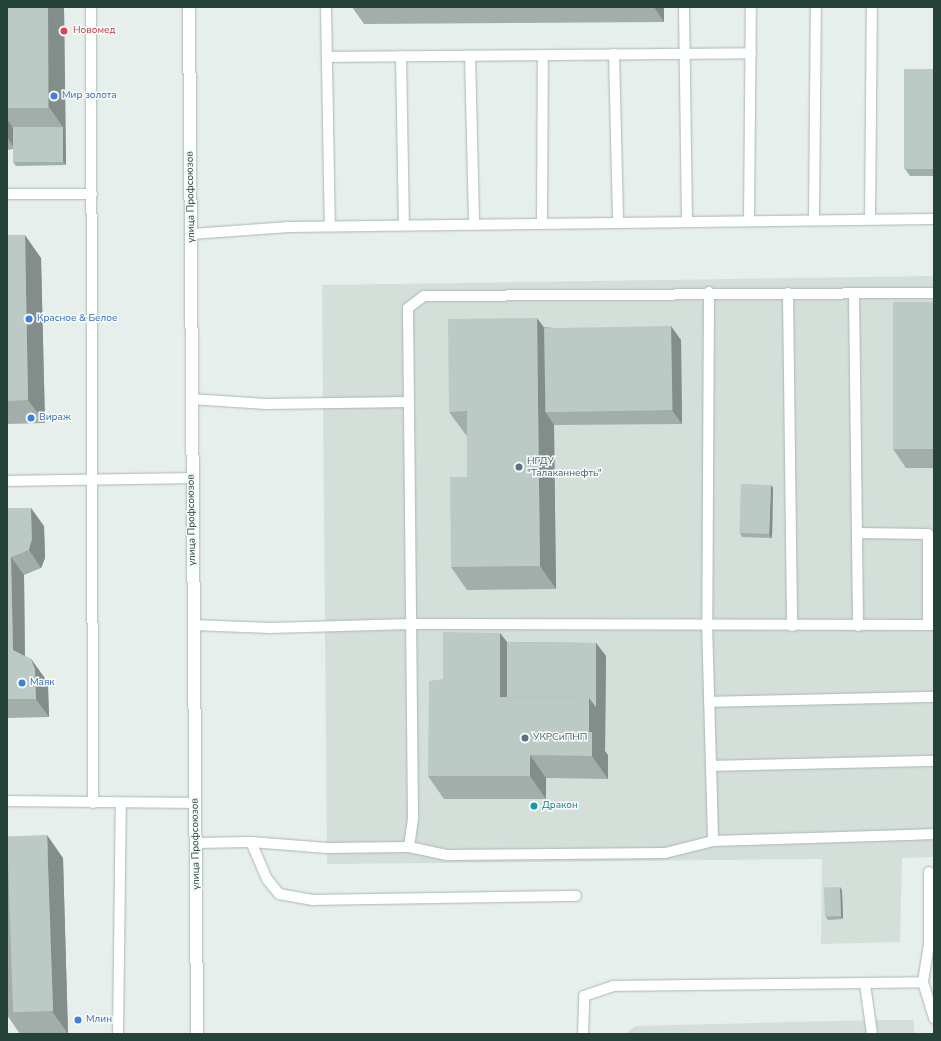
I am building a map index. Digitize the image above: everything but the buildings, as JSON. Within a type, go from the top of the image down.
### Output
[{"type":"main road","name":"улица Профсоюзов","points":[[189,7],[192,234],[191,399],[197,1034]]},
{"type":"lane","points":[[91,7],[93,803]]},
{"type":"lane","points":[[326,7],[330,226]]},
{"type":"lane","points":[[684,7],[687,221]]},
{"type":"lane","points":[[749,220],[751,7]]},
{"type":"lane","points":[[814,219],[816,7]]},
{"type":"lane","points":[[870,219],[872,7]]},
{"type":"lane","points":[[327,57],[751,53]]},
{"type":"lane","points":[[614,54],[618,222]]},
{"type":"lane","points":[[542,223],[543,55]]},
{"type":"lane","points":[[401,56],[404,225]]},
{"type":"lane","points":[[470,56],[474,224]]},
{"type":"lane","points":[[7,194],[92,194]]},
{"type":"lane","points":[[192,234],[330,226],[814,219],[934,219]]},
{"type":"lane","points":[[709,292],[707,623],[713,841]]},
{"type":"lane","points":[[409,847],[412,818],[411,624],[407,402],[408,308],[424,296],[709,292],[934,293]]},
{"type":"lane","points":[[788,293],[792,626]]},
{"type":"lane","points":[[854,293],[858,626]]},
{"type":"lane","points":[[191,399],[266,404],[407,402]]},
{"type":"lane","points":[[7,481],[93,481],[192,478]]},
{"type":"lane","points":[[193,624],[291,628],[411,624],[707,623],[792,626],[931,625],[928,534],[857,533]]},
{"type":"lane","points":[[709,702],[934,697]]},
{"type":"lane","points":[[712,766],[934,761]]},
{"type":"lane","points":[[7,801],[121,804],[195,803]]},
{"type":"lane","points":[[118,1034],[121,804]]},
{"type":"lane","points":[[196,843],[251,842],[327,848],[409,847],[446,855],[665,852],[713,841],[934,834]]},
{"type":"lane","points":[[251,842],[267,879],[279,894],[314,900],[576,896]]},
{"type":"lane","points":[[929,872],[929,944],[923,982],[934,1018]]},
{"type":"lane","points":[[583,1034],[584,996],[614,986],[865,984],[923,982]]},
{"type":"lane","points":[[865,984],[872,1034]]},
{"type":"shaded area","points":[[934,276],[934,857],[902,858],[900,942],[821,944],[822,859],[327,864],[322,285]]},
{"type":"shaded area","points":[[914,1020],[914,1034],[625,1034],[636,1026]]},
{"type":"place","name":"Новомед","points":[[64,31]]},
{"type":"place","name":"Мир золота","points":[[54,96]]},
{"type":"place","name":"Красное & Белое","points":[[29,319]]},
{"type":"place","name":"Вираж","points":[[31,418]]},
{"type":"place","name":"НГДУ \"Талаканнефть\"","points":[[519,467]]},
{"type":"place","name":"Маяк","points":[[22,683]]},
{"type":"place","name":"УКРСиПНП","points":[[525,738]]},
{"type":"place","name":"Дракон","points":[[534,806]]},
{"type":"place","name":"Млин","points":[[78,1020]]}]
